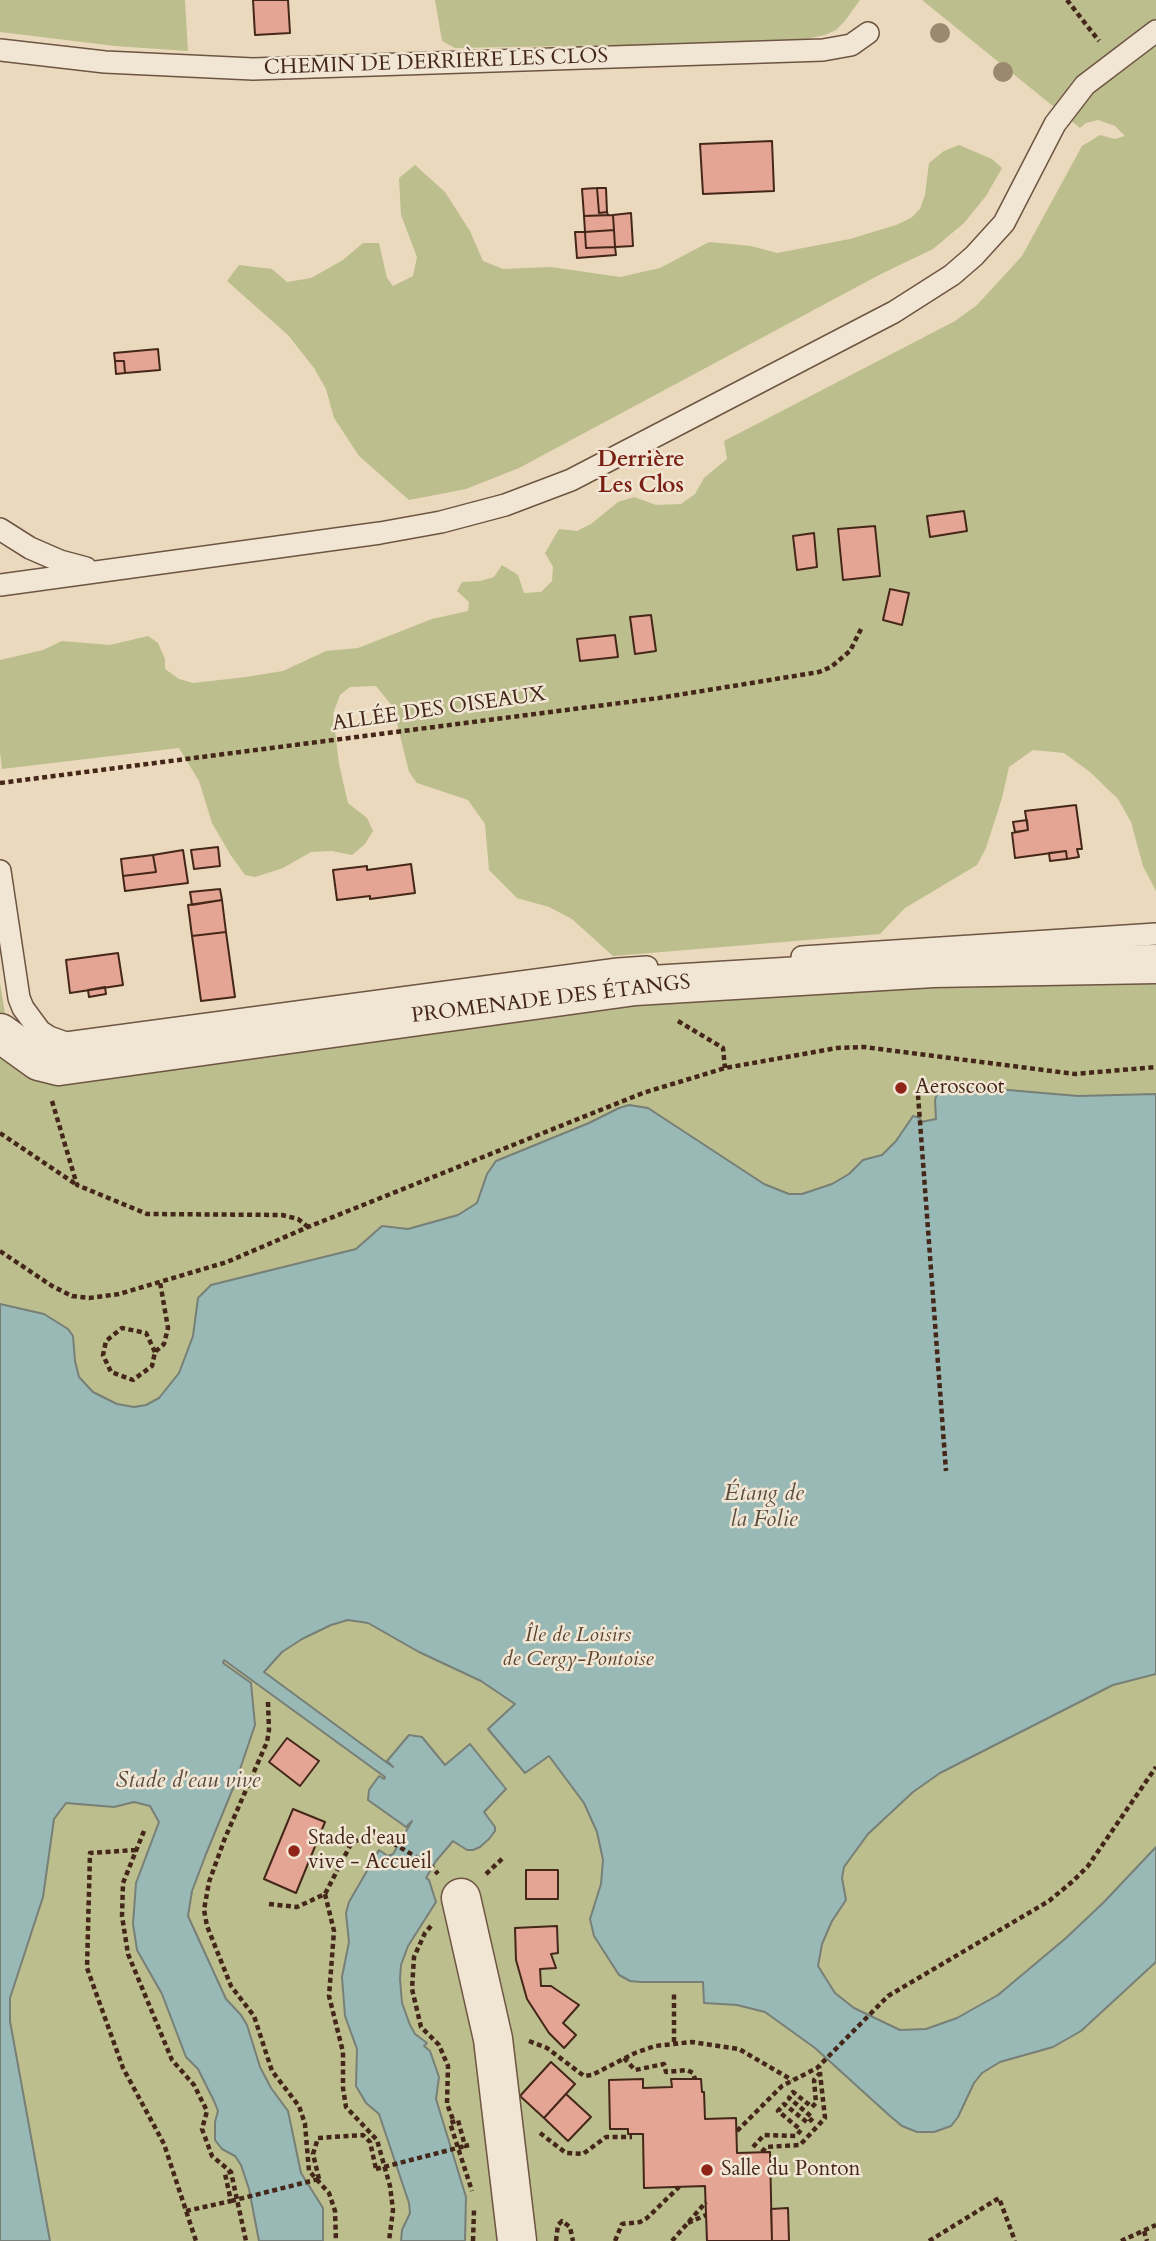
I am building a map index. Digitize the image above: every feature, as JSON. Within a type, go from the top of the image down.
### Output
[{"type":"street","name":"PROMENADE DES ÉTANGS","points":[[40,1061],[52,1065],[66,1065],[635,986],[933,968],[1156,964]]},
{"type":"street","points":[[11,1021],[40,1061]]},
{"type":"street","points":[[461,1898],[493,2039],[517,2241]]},
{"type":"lane","points":[[0,585],[380,533],[441,522],[505,505],[570,480],[894,312],[952,275],[975,256],[1013,209],[1055,124],[1085,85],[1156,31]]},
{"type":"lane","name":"CHEMIN DE DERRIÈRE LES CLOS","points":[[0,50],[105,62],[253,69],[823,50],[851,45],[869,33]]},
{"type":"lane","points":[[0,529],[30,548],[60,561],[102,569]]},
{"type":"lane","points":[[0,871],[19,998],[11,1021]]},
{"type":"lane","name":"PROMENADE DES ÉTANGS","points":[[11,1021],[33,1025],[49,1037],[66,1044],[75,1044],[618,969],[1156,934]]},
{"type":"path","points":[[1067,0],[1114,61]]},
{"type":"path","name":"ALLÉE DES OISEAUX","points":[[0,783],[659,698],[819,672],[831,667],[850,651],[861,629]]},
{"type":"path","points":[[675,1020],[723,1048],[725,1068]]},
{"type":"path","points":[[0,1251],[52,1286],[72,1296],[99,1297],[227,1262],[643,1093],[725,1068],[837,1048],[864,1047],[1075,1074],[1156,1067]]},
{"type":"path","points":[[40,1061],[77,1185]]},
{"type":"path","points":[[918,1095],[946,1471]]},
{"type":"path","points":[[0,1133],[77,1185],[147,1214],[282,1215],[298,1219],[308,1227]]},
{"type":"path","points":[[155,1352],[146,1333],[122,1328],[106,1341],[103,1355],[111,1372],[133,1380],[152,1366],[155,1352],[164,1344],[168,1328],[160,1282]]},
{"type":"path","points":[[268,1702],[270,1723],[267,1742],[225,1838],[209,1882],[204,1910],[207,1926],[230,1986],[254,2016],[272,2071],[299,2106],[305,2124],[309,2171],[330,2193],[335,2211],[336,2241]]},
{"type":"path","points":[[753,2147],[764,2135],[796,2136],[801,2130],[778,2111],[784,2104],[808,2123],[813,2118],[789,2098],[793,2092],[812,2107],[816,2102],[814,2080],[825,2060],[875,2009],[902,1986],[1049,1901],[1073,1881],[1088,1866],[1156,1768]]},
{"type":"path","points":[[144,1831],[123,1883],[122,1916],[128,1954],[172,2060],[194,2085],[207,2112],[202,2129],[212,2156],[231,2172],[246,2241]]},
{"type":"path","points":[[269,1904],[298,1907],[325,1895],[352,1842],[375,1835],[432,1867]]},
{"type":"path","points":[[136,1850],[90,1853],[87,1968],[123,2068],[164,2144],[195,2241]]},
{"type":"path","points":[[325,1895],[334,1931],[329,1996],[343,2052],[346,2107],[377,2140],[390,2186],[393,2210],[389,2241]]},
{"type":"path","points":[[454,2122],[447,2104],[448,2066],[439,2045],[421,2027],[412,1989],[414,1956],[425,1933],[447,1908],[461,1898]]},
{"type":"path","points":[[674,1993],[674,2042]]},
{"type":"path","points":[[493,2039],[532,2042],[547,2048],[584,2076],[592,2075],[655,2046],[674,2042],[713,2044],[739,2049],[792,2080]]},
{"type":"path","points":[[624,2058],[635,2070],[664,2064],[666,2072],[687,2070],[693,2073],[695,2078]]},
{"type":"path","points":[[737,2131],[792,2080],[819,2069]]},
{"type":"path","points":[[762,2152],[766,2147],[800,2145],[825,2118],[819,2069]]},
{"type":"path","points":[[503,2116],[520,2116],[566,2153],[583,2154],[606,2137],[632,2137]]},
{"type":"path","points":[[306,2138],[363,2135],[370,2142],[376,2169],[464,2146],[458,2120],[450,2123],[474,2200],[473,2241]]},
{"type":"path","points":[[186,2211],[319,2179],[313,2154],[318,2137]]},
{"type":"path","points":[[370,2142],[377,2140]]},
{"type":"path","points":[[231,2172],[225,2174],[231,2201]]},
{"type":"path","points":[[615,2241],[622,2224],[647,2218],[680,2187]]},
{"type":"path","points":[[929,2241],[999,2198],[1015,2241]]},
{"type":"path","points":[[672,2241],[706,2202]]},
{"type":"path","points":[[687,2223],[706,2215]]},
{"type":"path","points":[[556,2241],[558,2225],[562,2221],[570,2227],[573,2241]]},
{"type":"path","points":[[1121,2241],[1156,2225]]},
{"type":"path","points":[[1144,2231],[1147,2241]]},
{"type":"green space","points":[[0,0],[185,0],[188,51],[115,46],[0,32]]},
{"type":"green space","points":[[435,0],[860,0],[836,30],[790,42],[455,48],[442,41]]},
{"type":"green space","points":[[922,0],[1156,0],[1156,891],[1143,866],[1131,822],[1118,799],[1090,772],[1064,753],[1033,750],[1009,767],[986,848],[977,865],[905,908],[880,934],[613,956],[572,919],[549,907],[517,898],[489,870],[485,824],[468,800],[417,783],[409,772],[393,707],[376,686],[350,687],[340,695],[333,714],[339,764],[348,803],[367,818],[373,831],[365,844],[352,855],[332,851],[311,852],[283,868],[255,877],[245,875],[230,854],[212,823],[199,781],[179,748],[2,769],[0,660],[43,650],[62,641],[110,645],[148,636],[158,643],[165,659],[165,669],[179,679],[193,683],[246,677],[283,671],[326,651],[358,648],[432,619],[468,611],[469,602],[457,591],[462,582],[494,577],[502,565],[518,575],[524,593],[541,592],[552,581],[553,567],[545,553],[559,529],[577,531],[591,524],[618,502],[634,497],[656,505],[681,504],[695,494],[704,478],[727,459],[724,441],[955,321],[977,305],[1022,256],[1082,146],[1100,135],[1115,139],[1125,136],[1115,126],[1098,120],[1086,123],[1080,128]]},
{"type":"green space","points":[[959,145],[992,159],[1002,168],[986,196],[964,223],[933,249],[879,275],[519,468],[466,489],[409,500],[359,456],[334,418],[326,389],[314,368],[288,335],[227,281],[239,265],[272,269],[287,282],[311,278],[343,260],[363,243],[379,243],[387,278],[393,286],[413,276],[417,257],[401,215],[399,178],[415,165],[445,192],[470,231],[483,261],[503,269],[551,267],[620,277],[660,268],[709,242],[751,246],[777,253],[850,239],[896,225],[911,218],[920,209],[925,195],[929,163],[944,151]]},
{"type":"green space","name":"Île de Loisirs de Cergy-Pontoise","points":[[1156,951],[1156,2241],[0,2241],[0,983],[5,1013],[30,1039]]},
{"type":"water","name":"Étang de la Folie","points":[[950,1085],[1078,1096],[1156,1094],[1156,1674],[1113,1685],[940,1773],[913,1792],[868,1834],[844,1867],[842,1878],[846,1900],[832,1921],[822,1944],[818,1966],[835,1993],[854,2008],[900,2030],[926,2029],[957,2018],[998,1995],[1066,1938],[1156,1847],[1156,1962],[1081,2031],[1053,2047],[1000,2062],[982,2073],[951,2126],[934,2132],[917,2132],[902,2126],[815,2048],[765,2012],[737,2005],[704,2003],[703,1982],[640,1982],[630,1981],[619,1975],[594,1936],[590,1919],[601,1884],[603,1860],[597,1832],[584,1803],[549,1756],[525,1773],[488,1729],[515,1704],[481,1681],[419,1652],[368,1623],[348,1620],[302,1639],[282,1652],[264,1672],[393,1767],[387,1761],[409,1735],[422,1737],[445,1765],[470,1744],[506,1789],[484,1812],[495,1827],[489,1839],[473,1850],[467,1850],[453,1841],[436,1861],[426,1878],[436,1902],[408,1946],[401,1965],[402,2003],[415,2034],[427,2043],[424,2046],[430,2051],[439,2077],[436,2099],[466,2197],[465,2241],[401,2241],[402,2230],[410,2213],[409,2203],[379,2114],[366,2103],[356,2086],[357,2049],[345,2016],[342,1977],[349,1942],[346,1913],[349,1902],[379,1850],[388,1856],[393,1854],[412,1821],[406,1827],[368,1800],[369,1790],[379,1776],[384,1779],[385,1777],[224,1660],[223,1663],[251,1683],[255,1725],[236,1781],[192,1891],[188,1916],[226,1999],[247,2025],[260,2067],[288,2111],[301,2173],[323,2208],[323,2241],[259,2241],[249,2189],[241,2165],[235,2156],[222,2149],[215,2140],[218,2111],[214,2101],[198,2069],[186,2057],[162,1994],[137,1950],[133,1924],[136,1883],[159,1822],[150,1806],[134,1802],[114,1807],[66,1803],[54,1819],[43,1897],[10,1998],[10,2021],[50,2241],[0,2241],[0,1304],[44,1314],[68,1329],[73,1336],[79,1377],[93,1392],[117,1404],[134,1407],[146,1405],[159,1398],[179,1373],[193,1336],[198,1298],[211,1285],[356,1249],[382,1226],[408,1229],[458,1215],[477,1203],[487,1174],[496,1161],[619,1108],[629,1105],[648,1108],[764,1184],[789,1194],[802,1194],[832,1184],[849,1174],[863,1160],[882,1155],[896,1141],[913,1116],[920,1118],[921,1122],[936,1119],[935,1100],[938,1090]]},
{"type":"building","points":[[253,0],[288,0],[290,33],[255,35]]},
{"type":"building","points":[[772,141],[774,191],[703,194],[700,144]]},
{"type":"building","points":[[597,188],[599,213],[607,212],[608,215],[584,216],[582,189]]},
{"type":"building","points":[[597,188],[606,188],[607,212],[599,213]]},
{"type":"building","points":[[631,213],[633,246],[615,247],[613,215]]},
{"type":"building","points":[[613,215],[614,230],[585,232],[584,216]]},
{"type":"building","points":[[614,230],[615,247],[586,248],[585,232]]},
{"type":"building","points":[[575,232],[585,232],[586,248],[615,247],[616,255],[577,258]]},
{"type":"building","points":[[158,349],[160,370],[125,373],[124,361],[115,361],[114,353]]},
{"type":"building","points":[[115,361],[124,361],[125,373],[116,374]]},
{"type":"building","points":[[964,511],[967,531],[930,537],[927,516]]},
{"type":"building","points":[[875,526],[880,576],[843,580],[838,529]]},
{"type":"building","points":[[814,533],[817,567],[797,570],[793,536]]},
{"type":"building","points":[[890,589],[909,593],[902,625],[883,620]]},
{"type":"building","points":[[651,615],[656,651],[635,654],[630,617]]},
{"type":"building","points":[[615,635],[618,657],[580,661],[577,639]]},
{"type":"building","points":[[1076,805],[1082,849],[1077,849],[1079,857],[1067,859],[1066,851],[1015,858],[1012,833],[1028,830],[1025,811]]},
{"type":"building","points":[[1027,820],[1028,830],[1015,832],[1013,822]]},
{"type":"building","points":[[218,847],[220,866],[194,869],[191,850]]},
{"type":"building","points":[[183,850],[188,883],[125,891],[123,876],[156,872],[153,855]]},
{"type":"building","points":[[1066,851],[1067,859],[1050,861],[1049,853]]},
{"type":"building","points":[[153,855],[156,872],[123,876],[121,859]]},
{"type":"building","points":[[411,864],[415,893],[337,900],[333,870],[367,866],[367,870]]},
{"type":"building","points":[[220,889],[222,900],[192,905],[190,892]]},
{"type":"building","points":[[222,900],[226,932],[192,936],[188,905]]},
{"type":"building","points":[[226,932],[235,997],[201,1001],[192,936]]},
{"type":"building","points":[[118,953],[123,985],[70,993],[66,960]]},
{"type":"building","points":[[105,987],[106,994],[89,997],[88,990]]},
{"type":"building","points":[[287,1738],[319,1761],[300,1786],[269,1762]]},
{"type":"building","name":"Stade d'eau vive - Accueil","points":[[293,1809],[325,1822],[296,1893],[264,1879]]},
{"type":"building","points":[[526,1870],[558,1870],[558,1899],[526,1899]]},
{"type":"building","points":[[557,1926],[558,1953],[551,1954],[556,1968],[540,1969],[541,1986],[551,1986],[579,2005],[563,2023],[576,2035],[564,2048],[549,2033],[527,1999],[516,1960],[515,1928]]},
{"type":"building","points":[[551,2062],[575,2084],[544,2118],[520,2096]]},
{"type":"building","name":"Salle du Ponton","points":[[643,2079],[643,2088],[672,2087],[671,2079],[701,2079],[705,2119],[736,2118],[737,2153],[770,2152],[772,2241],[707,2241],[705,2186],[644,2188],[643,2134],[628,2134],[628,2129],[610,2129],[609,2080]]},
{"type":"building","points":[[566,2094],[591,2117],[568,2141],[544,2118]]},
{"type":"building","points":[[788,2208],[789,2241],[772,2241],[771,2209]]},
{"type":"place","name":"Aeroscoot","points":[[901,1088]]},
{"type":"place","name":"Stade d'eau vive - Accueil","points":[[294,1851]]},
{"type":"place","name":"Salle du Ponton","points":[[707,2170]]},
{"type":"district","name":"Derrière Les Clos","points":[[641,474]]},
{"type":"water label","name":"Stade d'eau vive","points":[[188,1782]]}]
